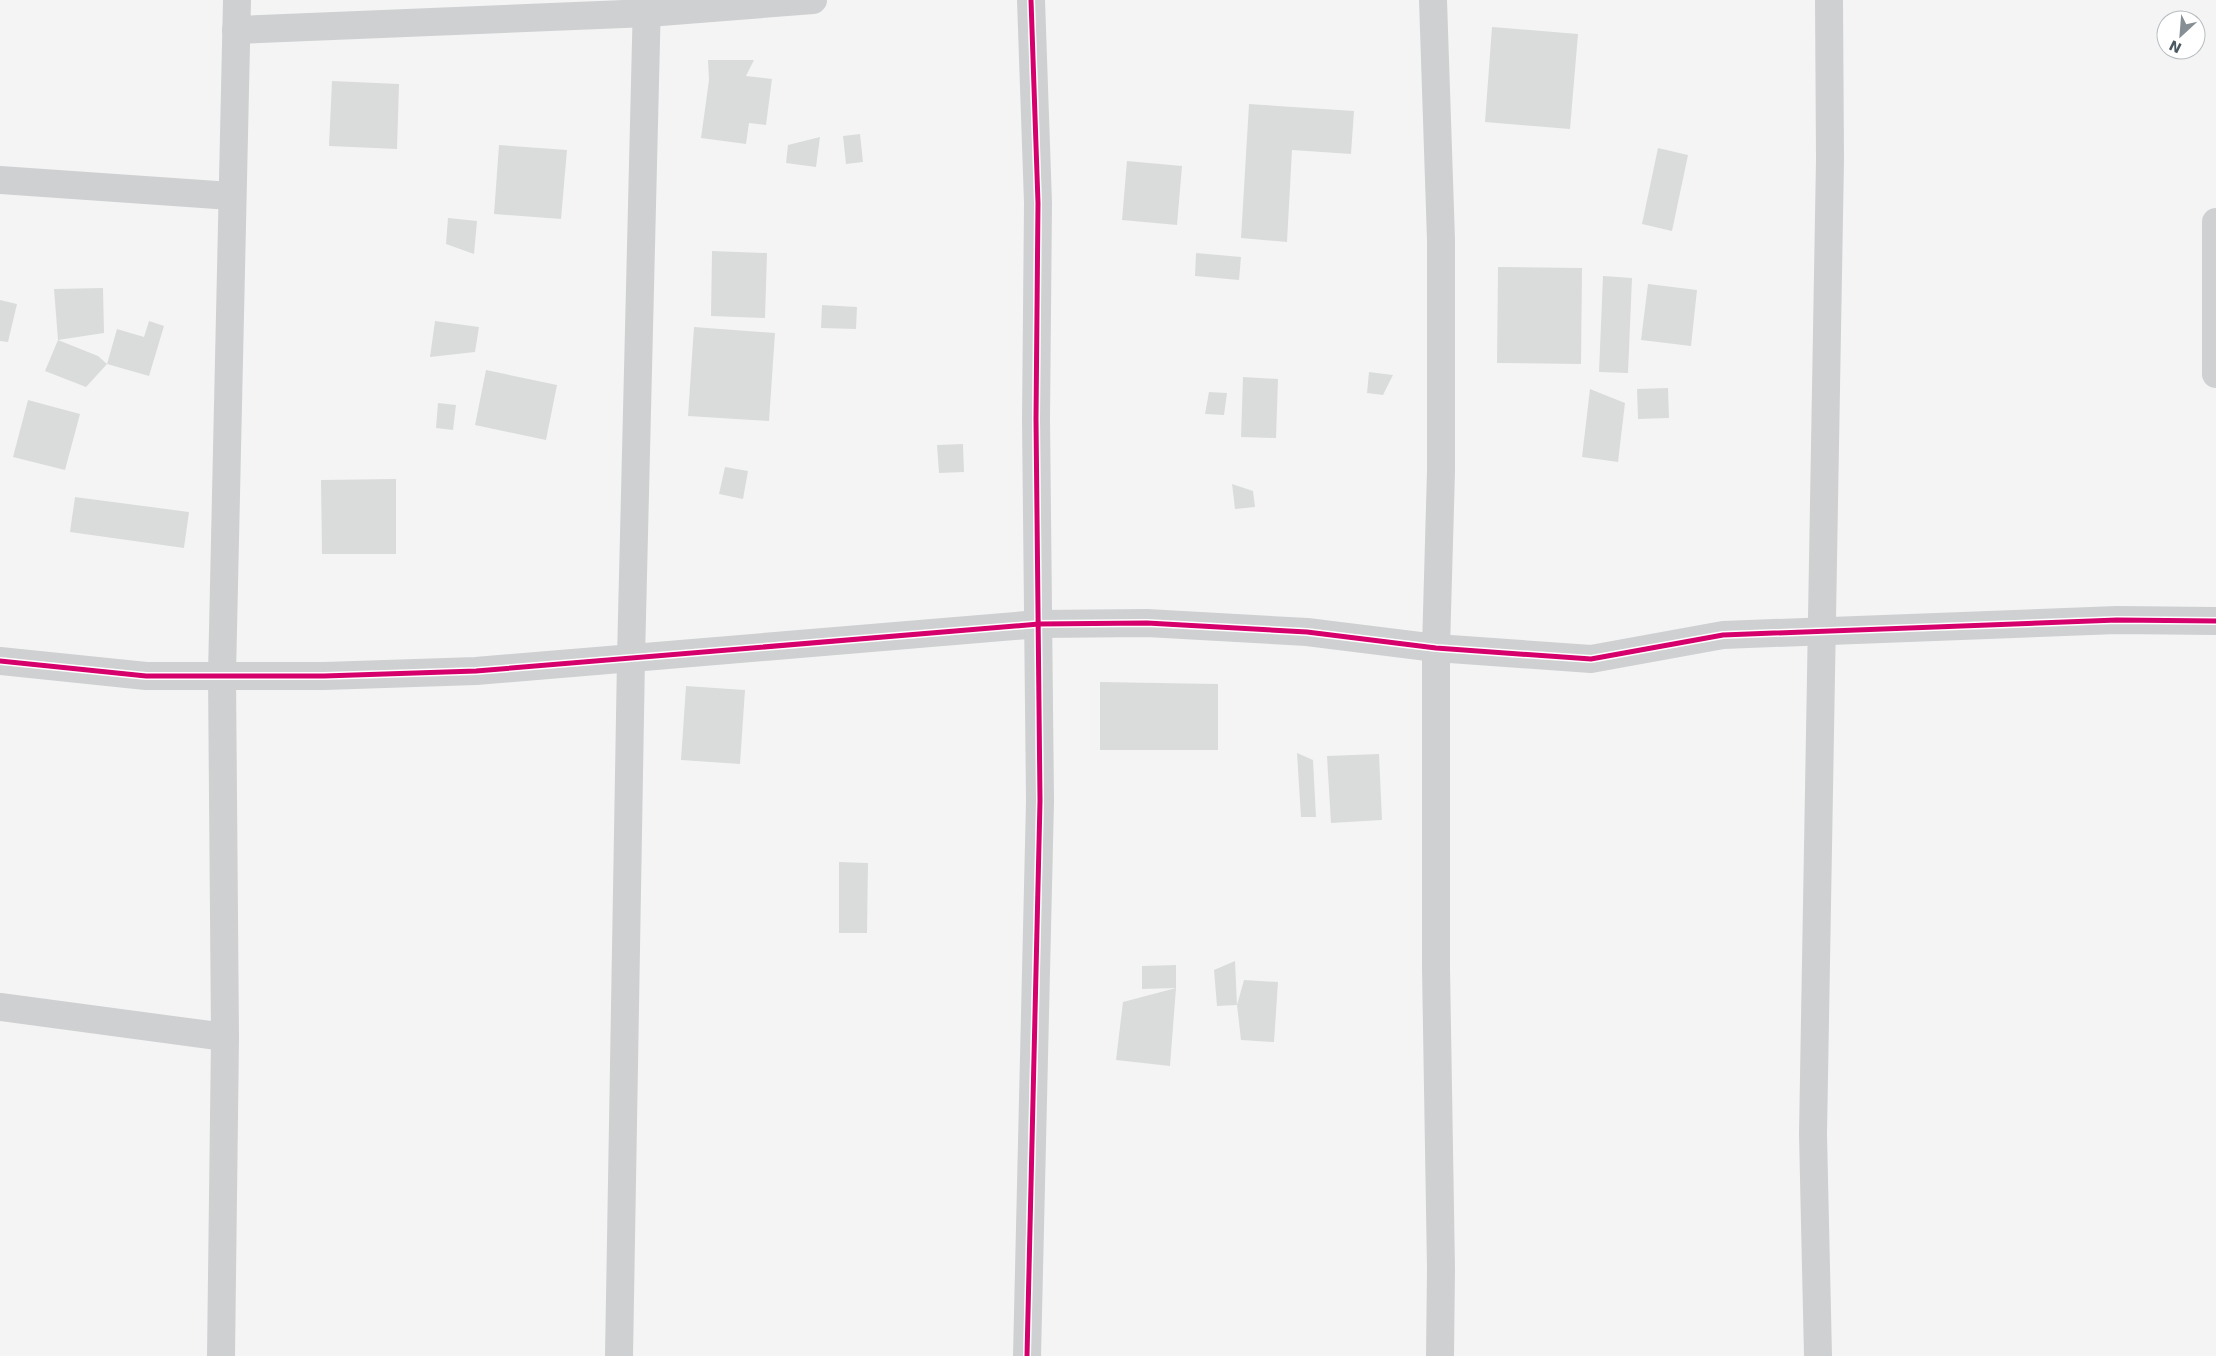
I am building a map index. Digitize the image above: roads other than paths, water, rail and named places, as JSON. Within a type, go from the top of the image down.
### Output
[{"type":"street","points":[[222,1356],[225,1037],[222,675],[231,196],[237,0]]},
{"type":"street","points":[[236,30],[648,6],[813,0]]},
{"type":"street","points":[[1026,1356],[1040,811],[1036,428],[1038,203],[1031,0]]},
{"type":"street","points":[[1433,0],[1440,240],[1441,471],[1436,648],[1436,968],[1441,1269],[1440,1356]]},
{"type":"street","points":[[1818,1356],[1814,1134],[1830,169],[1829,0]]},
{"type":"street","points":[[619,1356],[631,658],[648,6]]},
{"type":"street","points":[[0,180],[231,196]]},
{"type":"street","points":[[2216,222],[2216,374]]},
{"type":"street","points":[[0,661],[146,676],[324,676],[476,671],[911,633],[1039,624],[1146,623],[1288,631],[1436,648],[1591,659],[1723,635],[2117,620],[2216,621]]},
{"type":"street","points":[[0,1007],[225,1037]]}]
